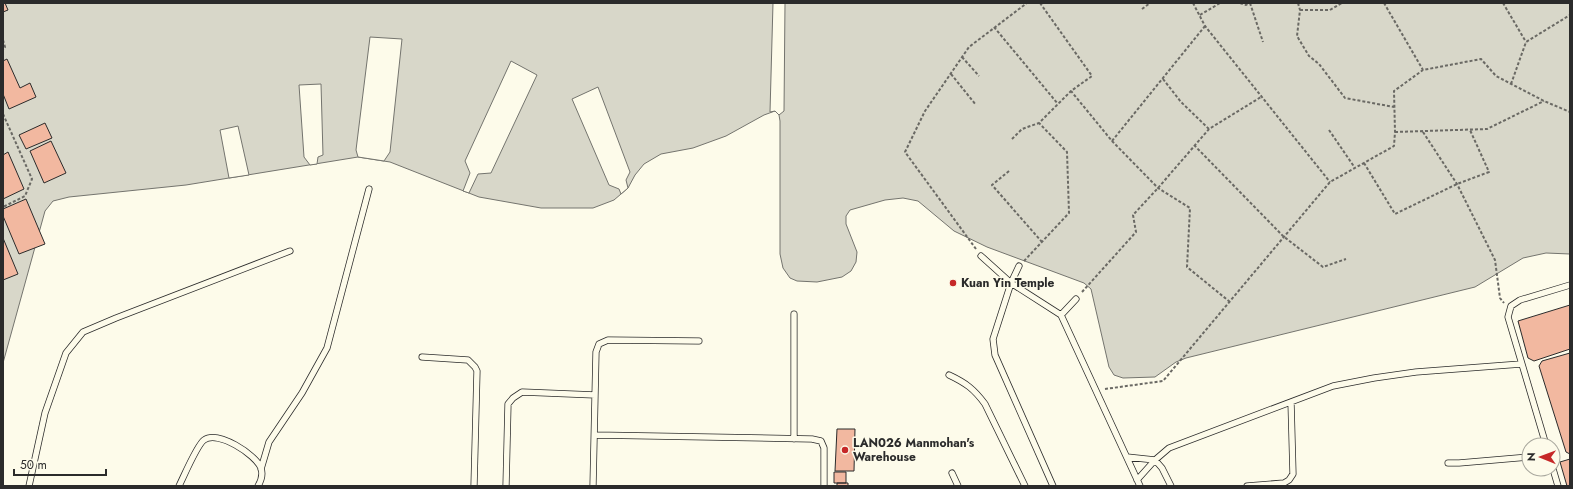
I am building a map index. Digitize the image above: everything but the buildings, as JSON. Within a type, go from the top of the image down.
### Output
[{"type":"lane","points":[[258,486],[261,481],[261,469],[269,442],[302,393],[327,348],[369,189]]},
{"type":"lane","points":[[30,486],[48,405],[66,353],[83,332],[290,251]]},
{"type":"lane","points":[[981,256],[1010,282],[1061,315],[1140,486]]},
{"type":"lane","points":[[1019,266],[1010,282],[993,339],[993,348],[1052,486]]},
{"type":"lane","points":[[1544,437],[1508,323],[1509,311],[1511,306],[1520,300],[1570,285]]},
{"type":"lane","points":[[1061,315],[1076,299]]},
{"type":"lane","points":[[794,314],[794,439]]},
{"type":"lane","points":[[593,486],[596,352],[599,344],[608,340],[699,341]]},
{"type":"lane","points":[[422,357],[468,360],[477,371],[474,486]]},
{"type":"lane","points":[[1137,480],[1155,460],[1169,448],[1333,386],[1416,372],[1521,364]]},
{"type":"lane","points":[[949,375],[965,382],[976,392],[985,404],[1025,486]]},
{"type":"lane","points":[[506,486],[508,404],[513,398],[522,392],[595,395]]},
{"type":"lane","points":[[1247,486],[1284,483],[1289,480],[1293,474],[1291,402]]},
{"type":"lane","points":[[595,435],[812,439],[821,441],[824,448],[824,486]]},
{"type":"lane","points":[[179,486],[198,447],[203,440],[211,437],[224,440],[245,450],[256,461],[261,469]]},
{"type":"lane","points":[[1127,457],[1155,460],[1162,468],[1171,486]]},
{"type":"lane","points":[[1448,463],[1521,459]]},
{"type":"lane","points":[[952,473],[958,486]]},
{"type":"path","points":[[981,256],[905,152],[925,111],[969,47],[1027,3]]},
{"type":"path","points":[[1012,139],[1022,129],[1039,123],[1071,91],[1092,76],[1040,3]]},
{"type":"path","points":[[1142,9],[1150,3]]},
{"type":"path","points":[[1193,3],[1205,26],[1261,98],[1330,182]]},
{"type":"path","points":[[1200,15],[1220,3]]},
{"type":"path","points":[[1240,3],[1246,5],[1249,3],[1263,42]]},
{"type":"path","points":[[1298,3],[1300,10],[1297,36],[1309,56],[1319,64],[1345,98],[1394,107]]},
{"type":"path","points":[[1300,10],[1330,10],[1342,3]]},
{"type":"path","points":[[1384,3],[1423,70]]},
{"type":"path","points":[[1503,3],[1526,42]]},
{"type":"path","points":[[1511,84],[1526,42],[1570,15]]},
{"type":"path","points":[[1112,141],[1205,26]]},
{"type":"path","points":[[994,27],[1058,104]]},
{"type":"path","points":[[3,40],[5,47],[3,50]]},
{"type":"path","points":[[962,57],[979,76]]},
{"type":"path","points":[[1096,390],[1163,381],[1230,302],[1283,236],[1330,182],[1394,146],[1394,91],[1423,70],[1481,59],[1496,76],[1544,101],[1570,112]]},
{"type":"path","points":[[951,74],[976,105]]},
{"type":"path","points":[[1163,79],[1181,102],[1209,129]]},
{"type":"path","points":[[1071,91],[1112,141],[1158,188],[1190,208],[1187,267],[1230,302]]},
{"type":"path","points":[[1076,299],[1136,232],[1133,215],[1194,145],[1209,129],[1261,98]]},
{"type":"path","points":[[1395,132],[1486,129],[1544,101]]},
{"type":"path","points":[[3,114],[32,179],[25,196],[3,207]]},
{"type":"path","points":[[1019,266],[1069,213],[1067,152],[1039,123]]},
{"type":"path","points":[[1329,130],[1355,168]]},
{"type":"path","points":[[1364,163],[1395,214],[1457,184],[1489,172],[1470,130]]},
{"type":"path","points":[[1423,132],[1457,184],[1495,260],[1500,298],[1509,311]]},
{"type":"path","points":[[1194,145],[1283,236],[1324,267],[1346,259]]},
{"type":"path","points":[[1009,171],[992,184],[1042,242]]},
{"type":"shaded area","points":[[3,3],[1570,3],[1570,254],[1546,253],[1523,258],[1475,287],[1186,358],[1176,362],[1155,377],[1123,378],[1114,375],[1109,367],[1091,289],[1084,283],[987,247],[954,231],[918,201],[903,198],[885,200],[850,210],[846,216],[846,224],[857,252],[856,262],[851,271],[842,277],[817,282],[797,281],[790,278],[783,268],[780,254],[780,121],[779,115],[775,111],[764,115],[726,136],[693,148],[661,154],[644,164],[635,175],[628,188],[614,200],[593,208],[541,208],[479,197],[390,162],[358,157],[186,185],[69,197],[53,201],[45,211],[3,363]]},
{"type":"pier","points":[[773,3],[785,3],[784,111],[779,115],[775,111],[770,112]]},
{"type":"pier","points":[[370,37],[402,39],[390,152],[384,161],[358,157],[356,150]]},
{"type":"pier","points":[[511,61],[537,75],[491,173],[478,174],[469,193],[463,191],[470,173],[465,161]]},
{"type":"pier","points":[[321,84],[323,155],[318,157],[317,164],[310,165],[304,157],[299,85]]},
{"type":"pier","points":[[598,87],[630,172],[626,180],[628,188],[621,194],[619,189],[609,185],[572,99]]},
{"type":"pier","points":[[238,126],[249,175],[229,178],[220,130]]},
{"type":"place","name":"Kuan Yin Temple","points":[[953,283]]},
{"type":"place","name":"LAN026 Manmohan's Warehouse","points":[[845,450]]}]
